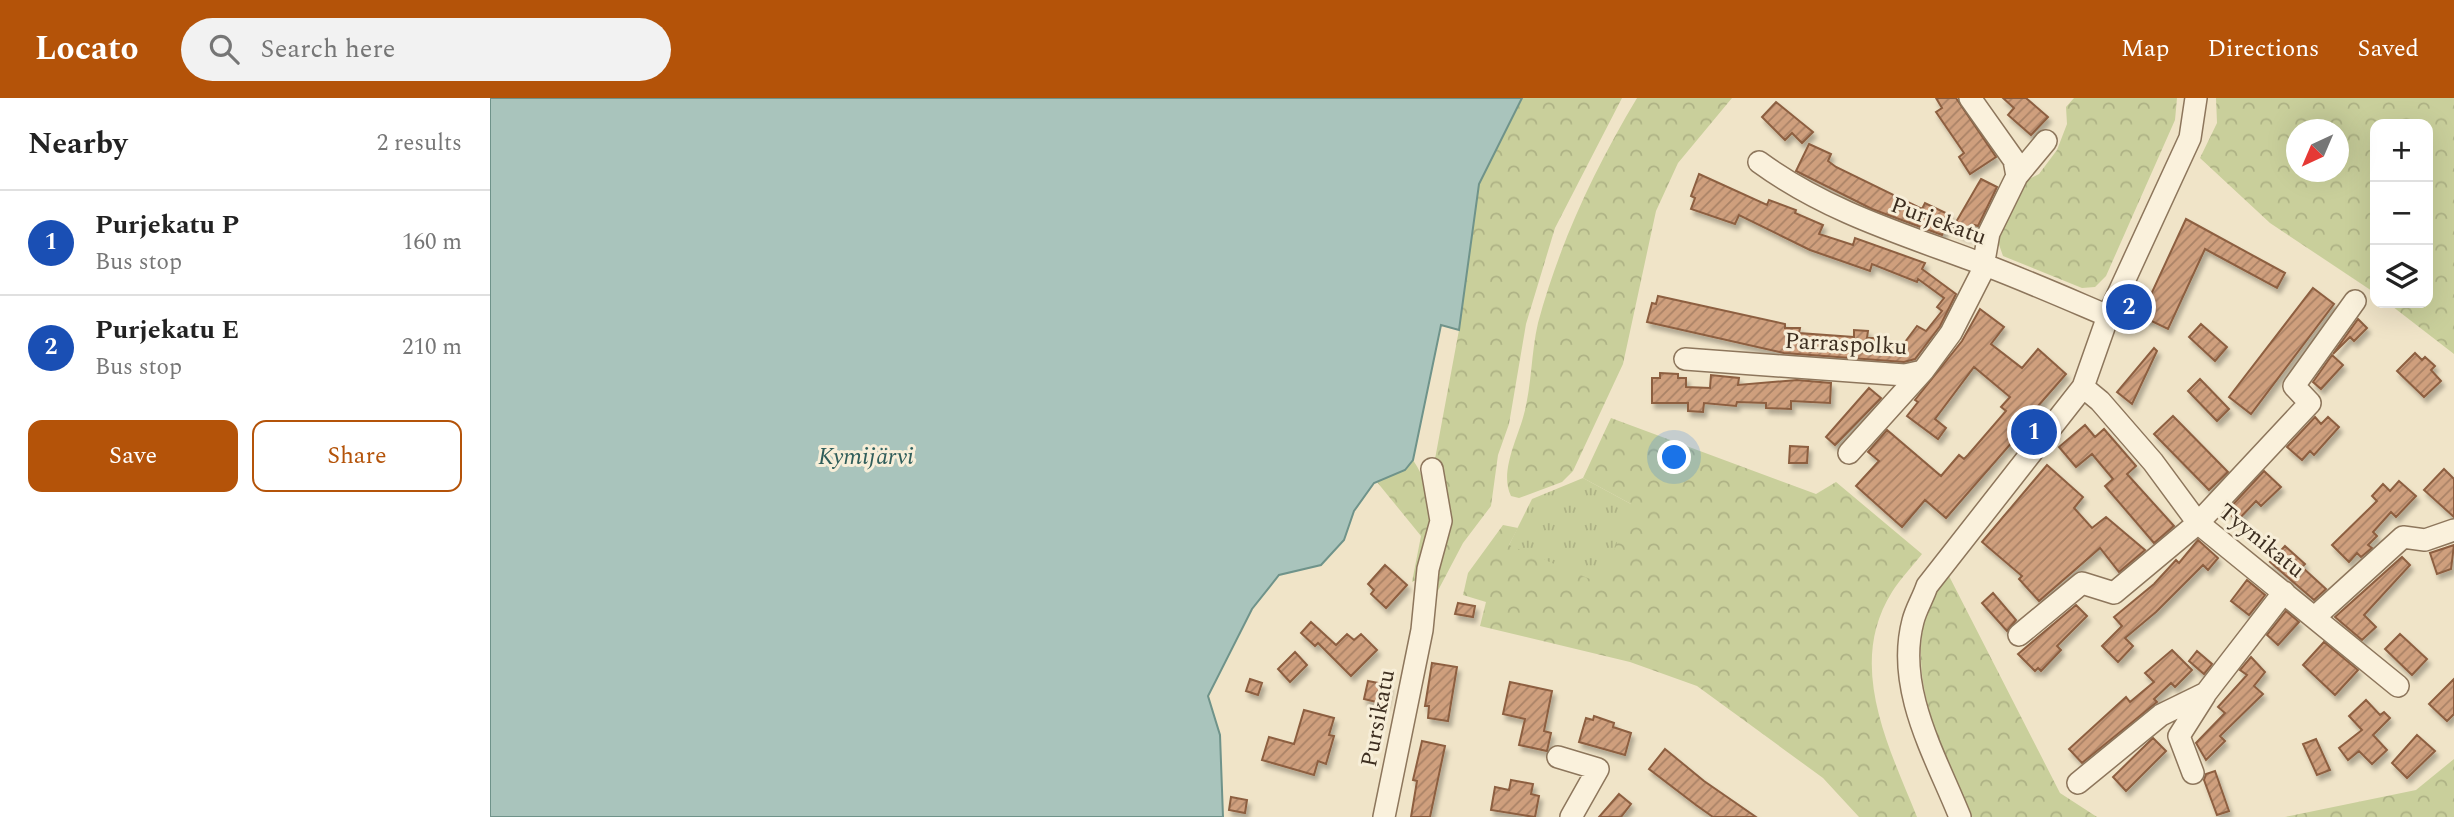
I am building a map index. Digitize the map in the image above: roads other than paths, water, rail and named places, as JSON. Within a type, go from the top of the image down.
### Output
[{"type":"street","points":[[1970,98],[2014,160],[2017,176]]},
{"type":"street","points":[[1961,817],[1915,706],[1909,659],[1913,621],[1927,586],[2083,387],[2108,316],[2190,138],[2196,98]]},
{"type":"street","name":"Parraspolku","points":[[1685,359],[1905,375],[1923,372],[1951,334],[1984,265],[1989,233],[2017,176],[2046,141]]},
{"type":"street","name":"Purjekatu","points":[[1759,162],[1788,184],[1894,234],[1984,265],[2108,316]]},
{"type":"street","points":[[2019,635],[2082,583],[2114,593],[2198,523],[2310,403],[2294,386],[2355,301]]},
{"type":"street","points":[[1849,453],[1923,372]]},
{"type":"street","name":"Tyynikatu","points":[[2083,387],[2154,462],[2198,523],[2316,616],[2398,686]]},
{"type":"street","name":"Pursikatu","points":[[1384,817],[1422,630],[1429,569],[1441,521],[1432,469]]},
{"type":"street","points":[[2316,616],[2403,537],[2425,540],[2454,530]]},
{"type":"street","points":[[2193,773],[2179,736],[2206,693],[2284,592]]},
{"type":"street","points":[[2078,783],[2161,715],[2206,693]]},
{"type":"street","points":[[1558,757],[1598,769],[1571,817]]},
{"type":"water","name":"Kymijärvi","points":[[490,98],[1522,98],[1479,184],[1459,330],[1441,325],[1413,460],[1405,470],[1374,483],[1354,511],[1344,540],[1321,565],[1279,575],[1252,609],[1208,696],[1220,735],[1223,817],[490,817]]},
{"type":"place","name":"Purjekatu E","points":[[2129,307]]},
{"type":"place","name":"Purjekatu P","points":[[2034,432]]}]
